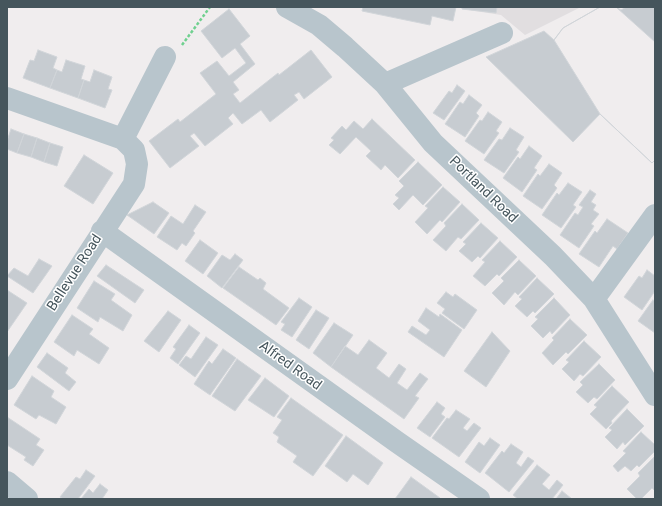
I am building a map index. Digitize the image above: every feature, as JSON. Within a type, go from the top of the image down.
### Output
[{"type":"street","name":"Portland Road","points":[[287,7],[319,25],[346,47],[385,84],[433,143],[553,256],[594,299],[655,395]]},
{"type":"street","points":[[385,84],[502,33]]},
{"type":"street","points":[[7,98],[123,139],[165,57]]},
{"type":"street","name":"Bellevue Road","points":[[7,379],[134,184],[137,164],[134,150],[123,139]]},
{"type":"street","points":[[594,299],[655,215]]},
{"type":"street","name":"Alfred Road","points":[[102,231],[479,499]]},
{"type":"street","points":[[7,482],[27,499]]},
{"type":"path","points":[[165,57],[175,54],[210,7]]},
{"type":"shaded area","points":[[462,7],[581,7],[525,35],[501,15],[462,9]]},
{"type":"building","points":[[363,7],[456,7],[453,21],[432,16],[430,25],[362,11]]},
{"type":"building","points":[[462,7],[497,7],[496,13],[462,9]]},
{"type":"building","points":[[600,7],[616,7],[621,10],[626,7],[655,7],[655,160],[652,163],[600,114],[573,142],[486,57],[544,31],[554,40],[563,28]]},
{"type":"building","points":[[600,7],[616,7],[655,42],[655,160],[652,163],[600,114],[554,40],[563,28]]},
{"type":"building","points":[[229,9],[250,36],[240,44],[255,64],[233,82],[239,90],[233,94],[240,103],[278,73],[279,75],[311,50],[332,77],[304,99],[299,92],[294,95],[298,100],[270,122],[261,110],[242,124],[233,113],[228,118],[233,124],[205,146],[194,133],[190,136],[199,146],[170,168],[149,141],[178,119],[180,122],[216,94],[200,73],[217,61],[229,76],[246,63],[235,48],[222,58],[201,31]]},
{"type":"building","points":[[38,50],[57,57],[53,68],[57,70],[50,88],[23,78],[30,60],[34,61]]},
{"type":"building","points":[[66,60],[85,66],[81,79],[84,80],[78,98],[50,88],[57,70],[62,72]]},
{"type":"building","points":[[94,70],[112,77],[108,89],[112,90],[105,108],[78,98],[84,80],[90,82]]},
{"type":"building","points":[[457,85],[465,91],[444,120],[433,113],[449,91],[452,93]]},
{"type":"building","points":[[469,95],[482,105],[476,113],[479,116],[465,137],[445,124],[460,102],[463,104]]},
{"type":"building","points":[[488,112],[502,122],[496,131],[499,133],[484,154],[465,141],[480,120],[482,121]]},
{"type":"building","points":[[372,119],[415,160],[398,178],[385,165],[381,170],[366,156],[371,151],[356,137],[340,154],[329,145],[334,140],[331,138],[342,126],[346,130],[354,121],[363,129]]},
{"type":"building","points":[[510,128],[524,137],[516,150],[519,152],[504,173],[484,160],[499,139],[502,140]]},
{"type":"building","points":[[11,129],[24,134],[17,153],[7,149],[7,141]]},
{"type":"building","points":[[24,134],[37,138],[31,157],[17,153]]},
{"type":"building","points":[[37,138],[50,143],[44,162],[31,157]]},
{"type":"building","points":[[50,143],[63,147],[57,166],[44,162]]},
{"type":"building","points":[[529,146],[542,156],[534,168],[537,170],[522,192],[503,178],[518,157],[520,159]]},
{"type":"building","points":[[84,155],[113,173],[93,204],[64,186]]},
{"type":"building","points":[[418,162],[442,185],[423,205],[413,195],[399,210],[393,204],[399,198],[395,195],[404,186],[399,181]]},
{"type":"building","points":[[549,164],[562,173],[554,185],[557,188],[542,209],[523,196],[538,174],[540,176]]},
{"type":"building","points":[[568,183],[582,192],[573,205],[576,207],[561,228],[542,215],[557,193],[559,195]]},
{"type":"building","points":[[443,187],[460,202],[442,222],[440,220],[427,234],[415,222],[428,208],[425,206]]},
{"type":"building","points":[[590,190],[596,194],[591,202],[596,205],[593,210],[599,214],[591,224],[594,226],[579,248],[560,235],[575,213],[578,215],[583,207],[579,205]]},
{"type":"building","points":[[153,202],[169,213],[154,234],[127,215]]},
{"type":"building","points":[[462,204],[479,220],[461,239],[458,237],[446,251],[433,240],[446,226],[444,223]]},
{"type":"building","points":[[195,205],[206,212],[193,231],[195,233],[186,246],[182,243],[177,250],[157,237],[171,216],[183,224]]},
{"type":"building","points":[[607,219],[628,233],[617,249],[613,246],[599,267],[579,254],[595,231],[597,233]]},
{"type":"building","points":[[481,223],[498,238],[480,258],[478,256],[472,262],[459,251],[466,244],[463,242]]},
{"type":"building","points":[[200,240],[218,253],[203,274],[185,261]]},
{"type":"building","points":[[500,241],[517,257],[499,276],[497,274],[485,286],[473,276],[485,262],[482,260]]},
{"type":"building","points":[[235,254],[243,260],[222,288],[207,276],[222,255],[230,260]]},
{"type":"building","points":[[39,259],[52,266],[33,293],[7,276],[14,268],[28,276]]},
{"type":"building","points":[[519,260],[536,276],[518,295],[515,292],[504,305],[492,293],[504,281],[501,278]]},
{"type":"building","points":[[106,265],[144,290],[135,303],[97,276]]},
{"type":"building","points":[[239,267],[258,280],[260,278],[266,283],[263,289],[289,308],[276,325],[223,288]]},
{"type":"building","points":[[647,270],[655,276],[655,291],[642,310],[624,297],[639,276],[642,278]]},
{"type":"building","points":[[537,278],[554,294],[535,313],[533,311],[527,317],[515,306],[522,299],[519,297]]},
{"type":"building","points":[[94,281],[115,294],[111,300],[132,315],[123,331],[100,317],[98,322],[77,308]]},
{"type":"building","points":[[7,290],[27,303],[7,332]]},
{"type":"building","points":[[446,292],[453,297],[455,294],[477,310],[464,329],[442,313],[445,309],[437,303]]},
{"type":"building","points":[[299,298],[312,307],[292,337],[281,330],[285,324],[281,322]]},
{"type":"building","points":[[554,298],[570,315],[552,334],[550,331],[543,338],[531,326],[538,319],[535,317]]},
{"type":"building","points":[[653,300],[655,302],[655,333],[638,321]]},
{"type":"building","points":[[426,308],[439,317],[440,314],[462,330],[444,357],[408,332],[412,326],[426,335],[430,330],[418,321]]},
{"type":"building","points":[[316,310],[329,318],[309,349],[296,340]]},
{"type":"building","points":[[168,311],[181,320],[159,352],[144,341]]},
{"type":"building","points":[[72,315],[93,329],[89,334],[109,348],[99,364],[77,350],[74,356],[54,342]]},
{"type":"building","points":[[570,319],[587,335],[568,354],[566,352],[553,365],[542,353],[554,340],[552,338]]},
{"type":"building","points":[[334,323],[353,335],[331,367],[313,353]]},
{"type":"building","points":[[189,325],[200,333],[178,364],[170,358],[176,349],[173,347]]},
{"type":"building","points":[[492,332],[510,351],[486,387],[464,371]]},
{"type":"building","points":[[206,337],[218,345],[195,377],[179,365],[186,356],[191,359]]},
{"type":"building","points":[[369,340],[387,353],[376,368],[389,378],[399,364],[406,369],[397,383],[407,390],[420,373],[428,379],[415,396],[419,398],[404,419],[331,367],[345,346],[358,355]]},
{"type":"building","points":[[584,341],[601,357],[583,376],[580,374],[574,381],[562,369],[569,362],[566,360]]},
{"type":"building","points":[[223,349],[236,358],[210,395],[194,384],[209,361],[212,364]]},
{"type":"building","points":[[47,353],[68,368],[65,373],[76,382],[69,391],[37,367]]},
{"type":"building","points":[[237,359],[261,376],[235,411],[212,396]]},
{"type":"building","points":[[599,364],[615,380],[597,399],[594,397],[588,403],[576,392],[583,385],[580,382]]},
{"type":"building","points":[[32,376],[54,391],[51,397],[66,407],[56,424],[39,415],[36,419],[14,405]]},
{"type":"building","points":[[265,378],[289,396],[274,417],[248,400]]},
{"type":"building","points":[[612,386],[629,402],[611,421],[612,423],[606,429],[590,414],[597,407],[594,405]]},
{"type":"building","points":[[291,398],[343,435],[313,476],[293,462],[297,456],[277,442],[279,437],[273,433],[282,420],[277,417]]},
{"type":"building","points":[[437,402],[445,408],[441,414],[445,417],[430,437],[417,428]]},
{"type":"building","points":[[627,409],[644,426],[625,445],[623,442],[617,449],[605,437],[612,430],[609,428]]},
{"type":"building","points":[[456,410],[470,419],[463,428],[467,431],[474,423],[481,428],[459,457],[432,438],[447,418],[449,419]]},
{"type":"building","points":[[7,417],[40,439],[36,445],[44,450],[33,466],[24,460],[26,457],[7,445]]},
{"type":"building","points":[[641,432],[655,445],[655,451],[639,467],[637,465],[631,471],[625,466],[618,472],[613,466],[626,453],[623,451]]},
{"type":"building","points":[[346,436],[383,463],[368,485],[353,474],[347,482],[325,466]]},
{"type":"building","points":[[490,438],[500,445],[480,473],[465,462],[479,442],[484,446]]},
{"type":"building","points":[[511,444],[523,452],[516,463],[521,467],[528,457],[534,461],[509,492],[485,473],[502,451],[504,453]]},
{"type":"building","points":[[655,456],[655,489],[654,490],[652,488],[641,499],[637,499],[627,489],[640,476],[638,473]]},
{"type":"building","points":[[537,465],[550,475],[542,484],[549,490],[557,480],[563,485],[552,499],[518,499],[513,495]]},
{"type":"building","points":[[86,470],[95,476],[78,499],[63,499],[60,497],[76,477],[80,479]]},
{"type":"building","points":[[411,477],[440,498],[440,499],[395,499]]},
{"type":"building","points":[[100,484],[108,490],[102,499],[81,499],[89,489],[93,493]]},
{"type":"building","points":[[562,491],[572,499],[556,499]]}]
